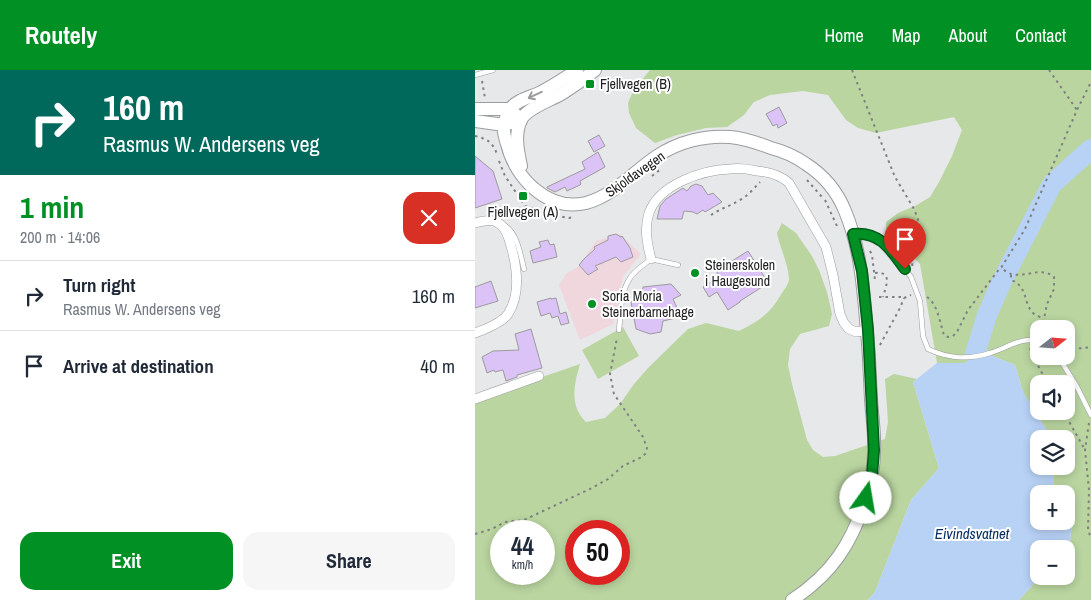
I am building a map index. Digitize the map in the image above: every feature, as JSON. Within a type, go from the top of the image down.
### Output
[{"type":"main road","points":[[504,125],[510,109],[516,104],[547,89],[577,70]]},
{"type":"main road","points":[[524,178],[518,149],[517,132],[521,120],[525,114],[562,93],[595,70]]},
{"type":"main road","points":[[475,108],[510,109],[521,120]]},
{"type":"main road","points":[[475,121],[504,125],[521,120]]},
{"type":"main road","name":"Skjoldavegen","points":[[504,125],[504,135],[514,166],[538,192],[553,202],[574,205],[593,201],[613,191],[657,156],[675,146],[711,137],[731,137],[753,141],[779,150],[804,162],[830,185],[839,198],[858,233],[868,330],[874,450],[872,475],[858,520],[837,560],[822,578],[792,600]]},
{"type":"street","points":[[651,259],[646,224],[649,211],[659,197],[671,186],[688,178],[730,168],[769,172],[784,178],[789,183],[826,247],[840,314],[844,323],[849,329],[856,332],[868,330]]},
{"type":"street","points":[[475,223],[489,220],[499,224],[508,236],[515,258],[517,275],[515,297],[507,315],[489,328],[475,333]]},
{"type":"street","points":[[475,399],[539,376]]},
{"type":"lane","points":[[478,75],[493,70]]},
{"type":"lane","points":[[499,224],[509,228],[513,233],[524,269]]},
{"type":"lane","points":[[858,233],[872,236],[884,242],[911,277],[918,294],[923,336],[928,349],[940,355],[968,358],[1030,341]]},
{"type":"lane","points":[[619,330],[623,295],[630,277],[651,259],[678,265]]},
{"type":"lane","points":[[1063,365],[1091,414]]},
{"type":"path","points":[[852,70],[895,178],[918,219],[911,277]]},
{"type":"path","points":[[1049,70],[1077,110]]},
{"type":"path","points":[[478,75],[484,89],[485,100]]},
{"type":"path","points":[[918,294],[931,299],[944,335],[948,337],[953,336],[968,310],[1001,268],[1025,229],[1091,82]]},
{"type":"path","points":[[711,215],[741,200],[769,172]]},
{"type":"path","points":[[499,224],[525,206]]},
{"type":"path","points":[[1001,268],[1011,274],[1038,272],[1049,273],[1055,277],[1054,289],[1047,304],[1044,319],[1035,314],[1029,307],[1020,285],[1011,280],[1011,274]]},
{"type":"path","points":[[875,273],[882,273],[887,279],[883,297]]},
{"type":"path","points":[[876,348],[881,344],[904,298],[879,297]]},
{"type":"path","points":[[475,534],[493,529],[505,522],[524,520],[590,489],[608,480],[623,466],[645,454],[647,448],[643,437],[614,394],[612,387],[610,374],[619,330]]},
{"type":"path","points":[[1027,341],[1043,375]]},
{"type":"path","points":[[1075,348],[1091,346]]},
{"type":"path","points":[[1091,414],[1085,450],[1089,490],[1088,528],[1091,539]]},
{"type":"path","points":[[1068,420],[1085,450]]},
{"type":"shaded area","name":"Soria Moria Steinerbarnehage","points":[[620,234],[641,254],[623,276],[613,324],[580,340],[559,285],[566,274],[579,266],[596,241]]},
{"type":"green space","points":[[650,70],[1091,70],[1091,600],[1019,600],[1033,585],[1075,585],[1075,540],[1070,540],[1071,530],[1075,530],[1075,485],[1054,485],[1053,480],[1054,475],[1075,475],[1075,430],[1046,430],[1040,420],[1075,420],[1075,375],[1030,375],[1030,403],[1023,392],[1015,365],[990,355],[964,363],[937,363],[920,264],[886,229],[886,222],[898,213],[930,197],[952,156],[962,130],[954,117],[876,133],[858,128],[846,120],[828,95],[803,91],[770,95],[754,102],[744,115],[727,127],[706,128],[655,143],[636,128],[629,113],[628,103],[634,89]]},
{"type":"green space","points":[[782,223],[796,233],[812,256],[827,292],[832,314],[829,326],[800,334],[790,349],[788,365],[792,384],[807,440],[813,450],[823,457],[835,456],[885,439],[888,422],[885,379],[894,374],[917,379],[913,382],[939,468],[911,500],[875,592],[868,600],[475,600],[475,400],[580,364],[574,394],[577,409],[586,422],[605,418],[620,404],[648,368],[688,329],[706,323],[739,331],[759,320],[769,311],[787,286],[789,281],[777,233]]},
{"type":"green space","points":[[623,327],[639,356],[598,379],[582,350]]},
{"type":"water","name":"Eivindsvatnet","points":[[990,355],[1015,365],[1023,392],[1030,403],[1030,420],[1040,420],[1046,430],[1030,430],[1030,475],[1054,475],[1054,485],[1030,485],[1030,530],[1071,530],[1070,540],[1030,540],[1030,585],[1033,585],[1019,600],[868,600],[875,592],[911,500],[939,468],[913,382],[937,363],[964,363]]},
{"type":"building","points":[[779,107],[787,123],[778,128],[777,124],[773,126],[766,114]]},
{"type":"building","points":[[599,135],[605,146],[594,152],[588,141]]},
{"type":"building","points":[[598,152],[605,167],[580,181],[580,185],[567,191],[565,187],[555,192],[547,188],[585,169],[582,162]]},
{"type":"building","points":[[475,156],[493,171],[502,199],[475,208]]},
{"type":"building","points":[[696,184],[702,186],[708,195],[713,193],[722,202],[705,212],[703,210],[697,214],[684,211],[682,219],[657,219],[660,206],[666,199],[683,188],[687,191]]},
{"type":"building","points":[[616,234],[622,236],[630,248],[633,257],[621,262],[616,257],[595,266],[598,269],[588,275],[579,265],[595,249],[594,247],[608,240],[608,236]]},
{"type":"building","points":[[548,240],[550,245],[554,244],[557,257],[533,263],[530,251],[541,247],[539,242]]},
{"type":"building","points":[[748,251],[767,281],[760,285],[762,287],[728,310],[717,292],[709,297],[703,287],[720,277],[716,271]]},
{"type":"building","points":[[491,281],[498,301],[475,308],[475,287]]},
{"type":"building","points":[[671,284],[681,295],[673,299],[677,308],[676,318],[663,321],[661,332],[650,334],[636,329],[631,302],[642,292],[643,287]]},
{"type":"building","points":[[556,298],[560,314],[566,312],[569,323],[561,325],[558,316],[552,318],[550,313],[541,316],[537,302]]},
{"type":"building","points":[[531,329],[542,368],[517,375],[517,377],[506,381],[503,370],[495,372],[494,370],[487,373],[482,357],[493,351],[519,350],[515,334]]},
{"type":"waterway","points":[[975,354],[987,315],[1001,283],[1052,184],[1091,149]]},
{"type":"place","name":"Fjellvegen (B)","points":[[590,84]]},
{"type":"place","name":"Fjellvegen (A)","points":[[523,196]]},
{"type":"place","name":"Steinerskolen i Haugesund","points":[[695,273]]},
{"type":"place","name":"Soria Moria Steinerbarnehage","points":[[592,304]]},
{"type":"route","points":[[866,498],[872,475],[874,450],[868,330],[862,271],[853,234],[862,233],[884,242],[905,269]]}]
